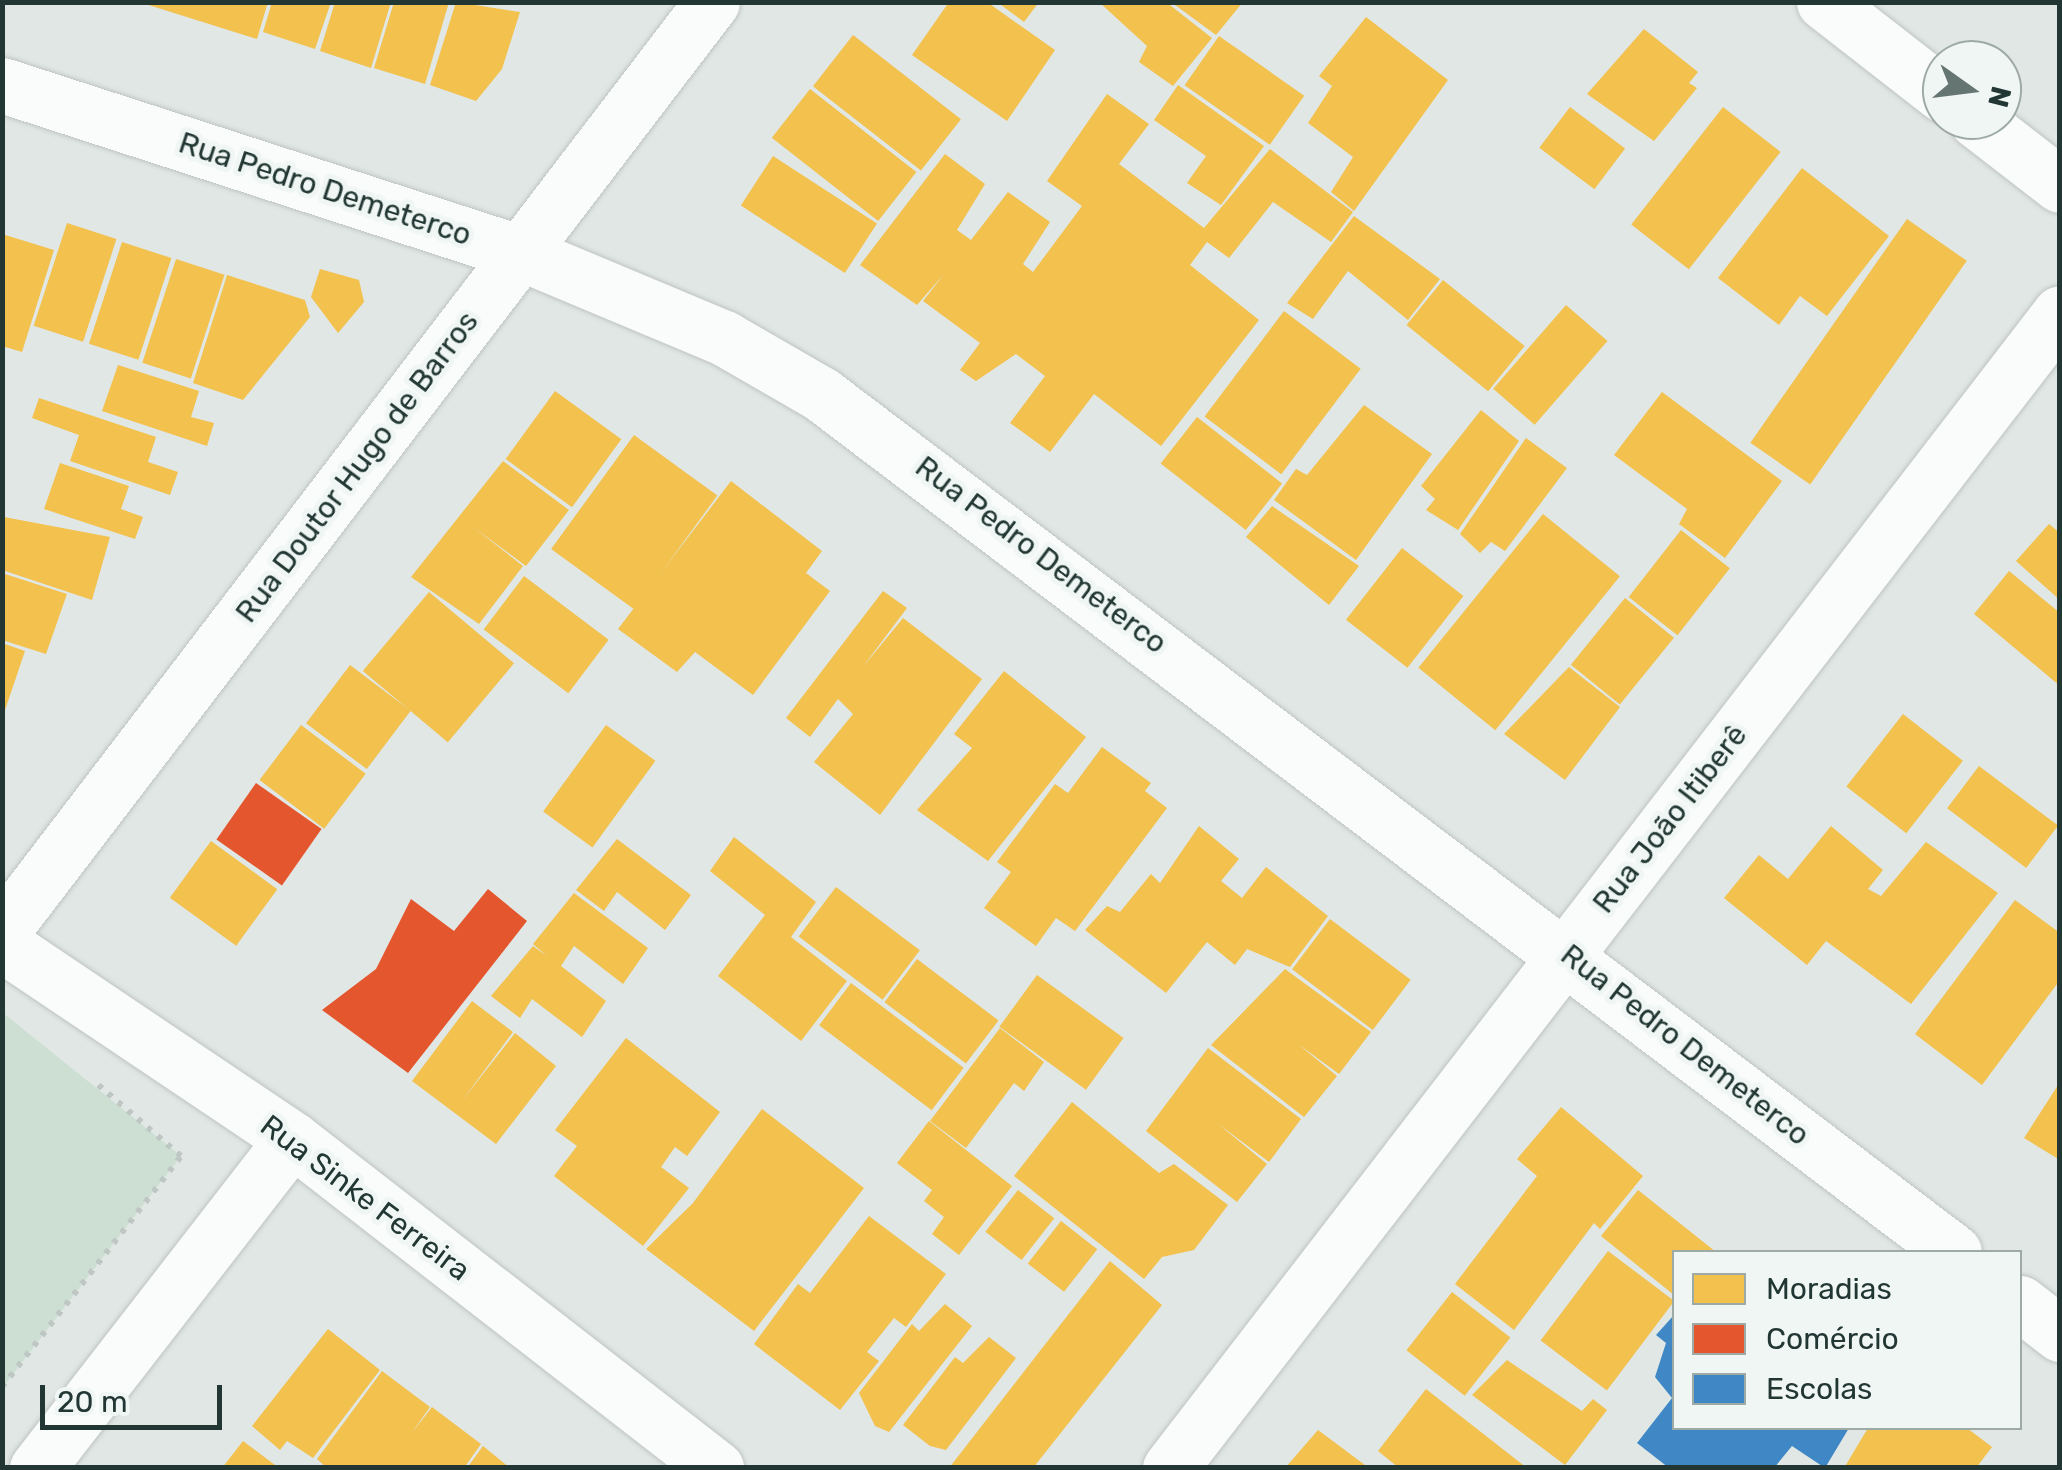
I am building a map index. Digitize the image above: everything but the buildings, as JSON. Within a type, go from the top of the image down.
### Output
[{"type":"street","name":"Rua Doutor Hugo de Barros","points":[[2,931],[712,2]]},
{"type":"street","points":[[1824,2],[1922,78]]},
{"type":"street","name":"Rua Pedro Demeterco","points":[[2,85],[521,253],[724,338],[820,394],[1566,953],[1951,1250]]},
{"type":"street","points":[[2002,140],[2060,184]]},
{"type":"street","name":"Rua João Itiberê","points":[[1170,1468],[2060,314]]},
{"type":"street","name":"Rua Sinke Ferreira","points":[[2,944],[292,1139],[716,1468]]},
{"type":"street","points":[[37,1468],[292,1139]]},
{"type":"street","points":[[2022,1305],[2060,1334]]},
{"type":"path","points":[[2,1386],[181,1156],[92,1080]]},
{"type":"green space","points":[[3,1013],[181,1156],[3,1387]]}]
